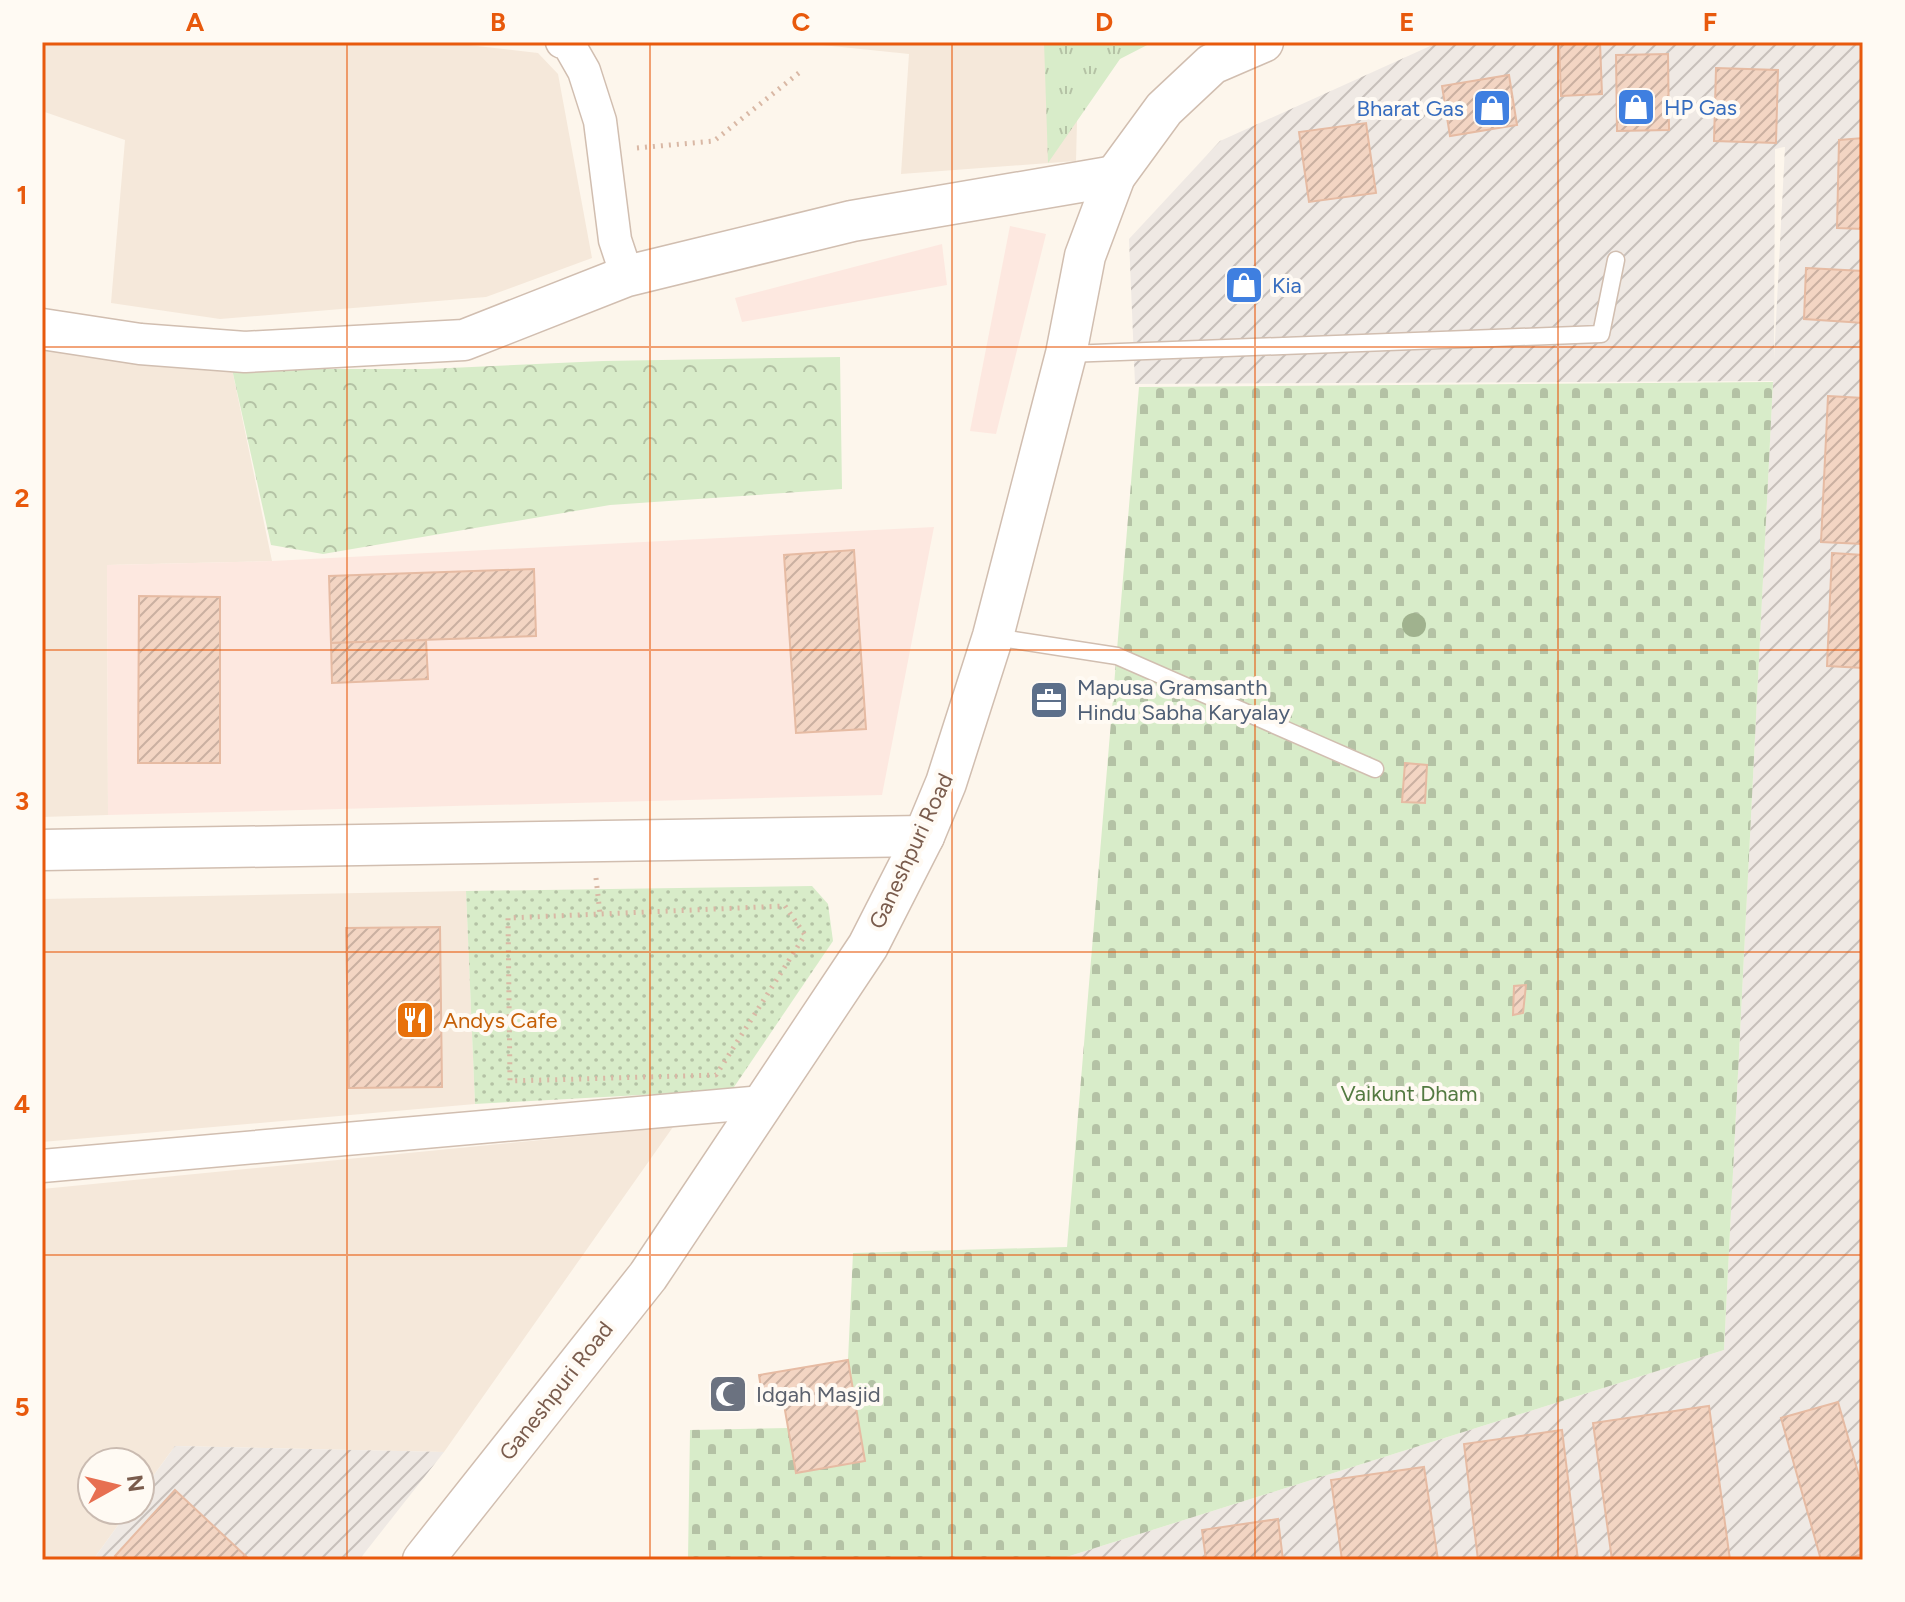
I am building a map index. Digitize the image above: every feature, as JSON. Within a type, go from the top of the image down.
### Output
[{"type":"street","points":[[562,42],[568,43],[584,71],[600,121],[615,240],[627,276]]},
{"type":"street","name":"Ganeshpuri Road","points":[[423,1560],[648,1276],[868,946],[924,836],[946,783],[993,636],[1066,354],[1085,256],[1115,176],[1164,109],[1212,64],[1263,42]]},
{"type":"street","points":[[42,329],[140,344],[245,352],[464,340],[627,276],[852,221],[1115,176]]},
{"type":"street","points":[[42,850],[924,836]]},
{"type":"street","points":[[42,1166],[763,1102]]},
{"type":"lane","points":[[1066,354],[1601,334],[1616,260]]},
{"type":"lane","points":[[993,636],[1117,656],[1375,769]]},
{"type":"path","points":[[604,151],[714,141],[800,72]]},
{"type":"path","points":[[597,890],[600,914]]},
{"type":"path","points":[[785,906],[805,935],[716,1075],[510,1081],[508,918],[600,914],[785,906]]},
{"type":"shaded area","points":[[42,42],[442,42],[538,53],[558,74],[592,258],[486,297],[220,319],[111,303],[125,140],[42,111]]},
{"type":"shaded area","points":[[793,42],[1079,42],[1076,161],[901,174],[909,54]]},
{"type":"shaded area","points":[[1439,42],[1863,42],[1863,1560],[1057,1560],[1724,1350],[1773,381],[1135,384],[1129,239],[1220,141]],"holes":[[[1785,147],[1774,359],[1775,149]]]},
{"type":"shaded area","points":[[1010,226],[1046,234],[996,434],[970,431]]},
{"type":"shaded area","points":[[942,244],[947,285],[742,322],[735,298]]},
{"type":"shaded area","points":[[42,344],[232,369],[272,561],[107,565],[108,815],[42,817]]},
{"type":"shaded area","points":[[934,527],[882,795],[108,815],[107,565],[272,561]]},
{"type":"shaded area","points":[[466,891],[475,1104],[42,1142],[42,899]]},
{"type":"shaded area","points":[[673,1127],[444,1452],[175,1446],[156,1472],[156,1446],[76,1446],[76,1526],[117,1526],[93,1560],[42,1560],[42,1189]]},
{"type":"shaded area","points":[[175,1446],[444,1452],[359,1560],[93,1560],[117,1526],[156,1526],[156,1472]]},
{"type":"green space","points":[[1044,42],[1153,42],[1120,59],[1048,163]]},
{"type":"green space","points":[[840,357],[842,489],[610,505],[323,554],[271,545],[232,369],[428,369],[603,361]]},
{"type":"green space","name":"Vaikunt Dham","points":[[1773,382],[1724,1350],[1057,1560],[688,1560],[690,1430],[788,1428],[796,1472],[865,1461],[848,1360],[853,1253],[1067,1247],[1139,387]]},
{"type":"green space","points":[[812,886],[828,904],[833,941],[732,1090],[475,1104],[466,891]]},
{"type":"building","points":[[1559,42],[1600,42],[1602,94],[1561,96]]},
{"type":"building","points":[[1668,54],[1669,130],[1617,131],[1616,55]]},
{"type":"building","points":[[1716,68],[1778,70],[1776,143],[1714,141]]},
{"type":"building","points":[[1509,75],[1517,125],[1450,136],[1442,86]]},
{"type":"building","points":[[1366,123],[1376,193],[1309,202],[1299,132]]},
{"type":"building","points":[[1863,138],[1863,229],[1837,228],[1839,140]]},
{"type":"building","points":[[1806,268],[1863,271],[1863,323],[1804,319]]},
{"type":"building","points":[[1828,396],[1863,398],[1863,544],[1821,542]]},
{"type":"building","points":[[854,550],[866,729],[796,733],[784,555]]},
{"type":"building","points":[[1832,553],[1863,555],[1863,668],[1827,666]]},
{"type":"building","points":[[534,569],[536,636],[331,643],[329,576]]},
{"type":"building","points":[[139,596],[220,597],[220,763],[138,763]]},
{"type":"building","points":[[426,640],[428,679],[332,683],[331,643]]},
{"type":"building","points":[[1405,763],[1427,765],[1425,803],[1402,802]]},
{"type":"building","points":[[440,927],[442,1087],[349,1088],[346,928]]},
{"type":"building","points":[[1526,985],[1523,1013],[1513,1015],[1514,986]]},
{"type":"building","points":[[848,1360],[865,1461],[796,1473],[783,1399],[763,1401],[759,1375]]},
{"type":"building","points":[[1838,1402],[1863,1490],[1863,1554],[1841,1560],[1821,1560],[1781,1418]]},
{"type":"building","points":[[1709,1406],[1730,1560],[1612,1560],[1593,1423]]},
{"type":"building","points":[[1562,1430],[1578,1560],[1478,1560],[1464,1444]]},
{"type":"building","points":[[1424,1467],[1438,1560],[1342,1560],[1331,1480]]},
{"type":"building","points":[[175,1490],[250,1560],[120,1560],[115,1556],[142,1526],[156,1526],[156,1511]]},
{"type":"building","points":[[1278,1519],[1283,1560],[1206,1560],[1202,1530]]},
{"type":"place","name":"HP Gas","points":[[1636,107]]},
{"type":"place","name":"Bharat Gas","points":[[1492,108]]},
{"type":"place","name":"Kia","points":[[1244,285]]},
{"type":"place","name":"Mapusa Gramsanth Hindu Sabha Karyalay","points":[[1049,700]]},
{"type":"place","name":"Andys Cafe","points":[[415,1020]]},
{"type":"place","name":"Idgah Masjid","points":[[728,1394]]}]
